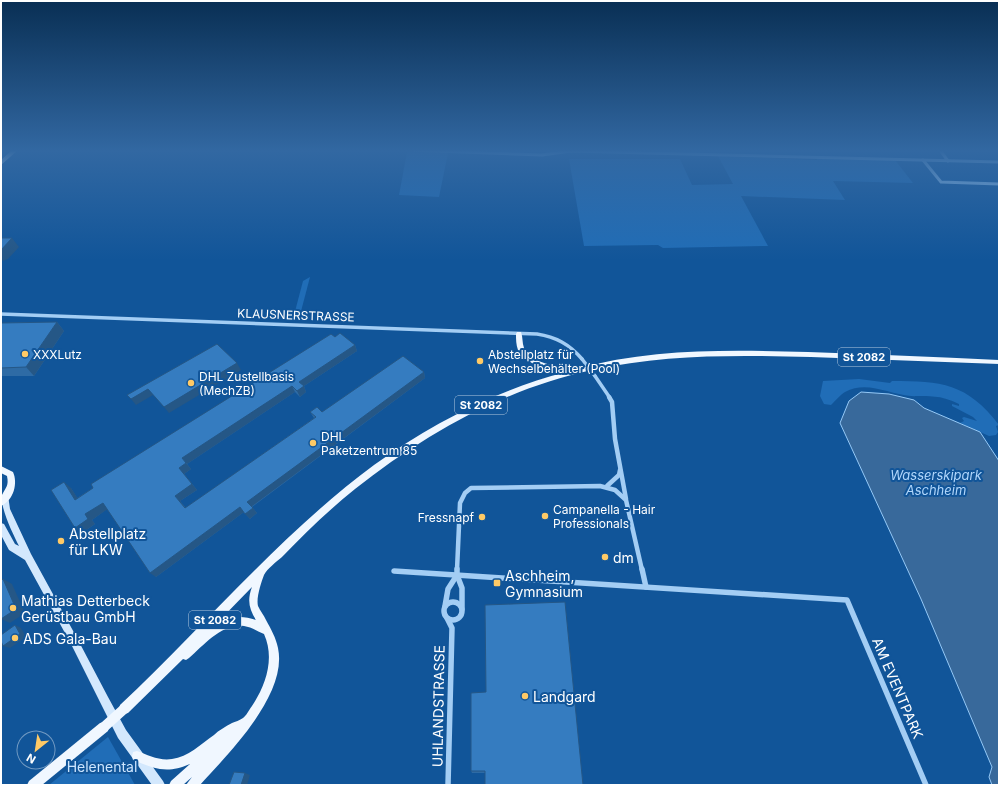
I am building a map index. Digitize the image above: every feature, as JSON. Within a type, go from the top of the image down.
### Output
[{"type":"main road","points":[[519,334],[521,350],[533,362],[541,365],[561,369],[602,361],[615,362]]},
{"type":"main road","name":"St 2082","points":[[33,785],[104,728],[170,665],[260,574],[345,493],[384,462],[427,434],[480,406],[515,390],[563,374],[615,362],[683,354],[734,353],[999,362]]},
{"type":"main road","points":[[1,469],[10,474],[13,479],[12,485],[3,500]]},
{"type":"main road","points":[[192,785],[236,738],[244,723],[262,700],[271,680],[274,667],[274,654],[267,631],[254,606],[253,598],[260,574]]},
{"type":"main road","points":[[170,665],[182,659],[211,632],[221,625],[231,621],[249,621],[267,631]]},
{"type":"main road","points":[[137,756],[162,765],[176,764],[189,759],[226,732],[244,723]]},
{"type":"main road","points":[[175,785],[244,723]]},
{"type":"street","name":"KLAUSNERSTRASSE","points":[[1,314],[544,335],[559,339],[569,345],[605,389],[612,402],[614,433],[620,470]]},
{"type":"street","points":[[620,470],[619,475],[607,486],[617,490],[626,500]]},
{"type":"street","points":[[394,571],[646,587],[626,500],[623,476],[620,470]]},
{"type":"street","name":"UHLANDSTRASSE","points":[[452,628],[462,609],[462,588],[457,575],[460,503],[465,493],[471,488],[607,486]]},
{"type":"street","points":[[3,500],[28,557],[74,641],[107,708],[122,734],[159,785]]},
{"type":"street","points":[[1,527],[12,547],[28,557]]},
{"type":"street","name":"UHLANDSTRASSE","points":[[448,785],[452,628],[444,614],[444,608],[448,589],[457,575]]},
{"type":"street","name":"AM EVENTPARK","points":[[646,587],[847,600],[926,785]]},
{"type":"street","points":[[444,608],[447,604],[454,602],[460,604],[462,609]]},
{"type":"street","points":[[447,618],[453,620],[459,617]]},
{"type":"green space","points":[[401,187],[441,187],[439,197],[399,195]]},
{"type":"green space","points":[[574,187],[837,187],[845,200],[741,196],[768,246],[663,248],[658,245],[584,246]]},
{"type":"green space","points":[[310,277],[299,319],[293,319],[303,281]]},
{"type":"green space","points":[[859,379],[890,383],[892,381],[925,382],[952,387],[976,400],[999,425],[996,426],[998,432],[996,435],[989,436],[960,423],[964,421],[962,418],[964,417],[977,421],[973,417],[952,406],[952,404],[959,406],[959,404],[940,397],[902,395],[869,387],[861,387],[845,392],[831,405],[824,404],[820,396],[823,381]]},
{"type":"green space","name":"Helenental","points":[[108,737],[135,785],[49,785]]},
{"type":"water","name":"Wasserskipark Aschheim","points":[[861,392],[889,394],[914,400],[924,408],[980,432],[999,461],[999,785],[992,785],[989,777],[992,767],[921,599],[840,423],[849,401]]},
{"type":"building","points":[[1,238],[12,238],[1,250]]},
{"type":"building","name":"XXXLutz","points":[[57,322],[26,367],[1,368],[1,323]]},
{"type":"building","name":"DHL Paketzentrum 85","points":[[340,333],[355,345],[299,382],[304,386],[297,391],[292,386],[182,458],[186,463],[179,468],[192,484],[175,496],[185,508],[316,417],[310,412],[317,407],[322,412],[403,356],[424,372],[247,502],[253,508],[245,514],[240,507],[150,573],[103,503],[85,514],[88,519],[75,528],[51,490],[64,482],[75,500],[93,488],[91,484],[331,334],[335,337]]},
{"type":"building","name":"DHL Zustellbasis (MechZB)","points":[[217,344],[237,363],[164,407],[148,389],[131,399],[127,395]]},
{"type":"building","points":[[3,579],[16,609],[1,619],[1,581]]},
{"type":"building","name":"Landgard","points":[[565,602],[583,785],[485,785],[485,771],[471,771],[471,693],[486,692],[485,605]]},
{"type":"building","points":[[15,625],[20,634],[3,646],[1,635]]},
{"type":"building","points":[[234,772],[245,773],[241,785],[229,785]]},
{"type":"place","name":"XXXLutz","points":[[25,354]]},
{"type":"place","name":"Abstellplatz für Wechselbehälter (Pool)","points":[[480,361]]},
{"type":"place","name":"DHL Zustellbasis (MechZB)","points":[[191,383]]},
{"type":"place","name":"DHL Paketzentrum 85","points":[[313,443]]},
{"type":"place","name":"Campanella - Hair Professionals","points":[[545,516]]},
{"type":"place","name":"Fressnapf","points":[[482,517]]},
{"type":"place","name":"Abstellplatz für LKW","points":[[61,541]]},
{"type":"place","name":"dm","points":[[605,557]]},
{"type":"place","name":"Aschheim, Gymnasium","points":[[497,583]]},
{"type":"place","name":"Mathias Detterbeck Gerüstbau GmbH","points":[[13,608]]},
{"type":"place","name":"ADS Gala-Bau","points":[[15,638]]},
{"type":"place","name":"Landgard","points":[[525,696]]}]
